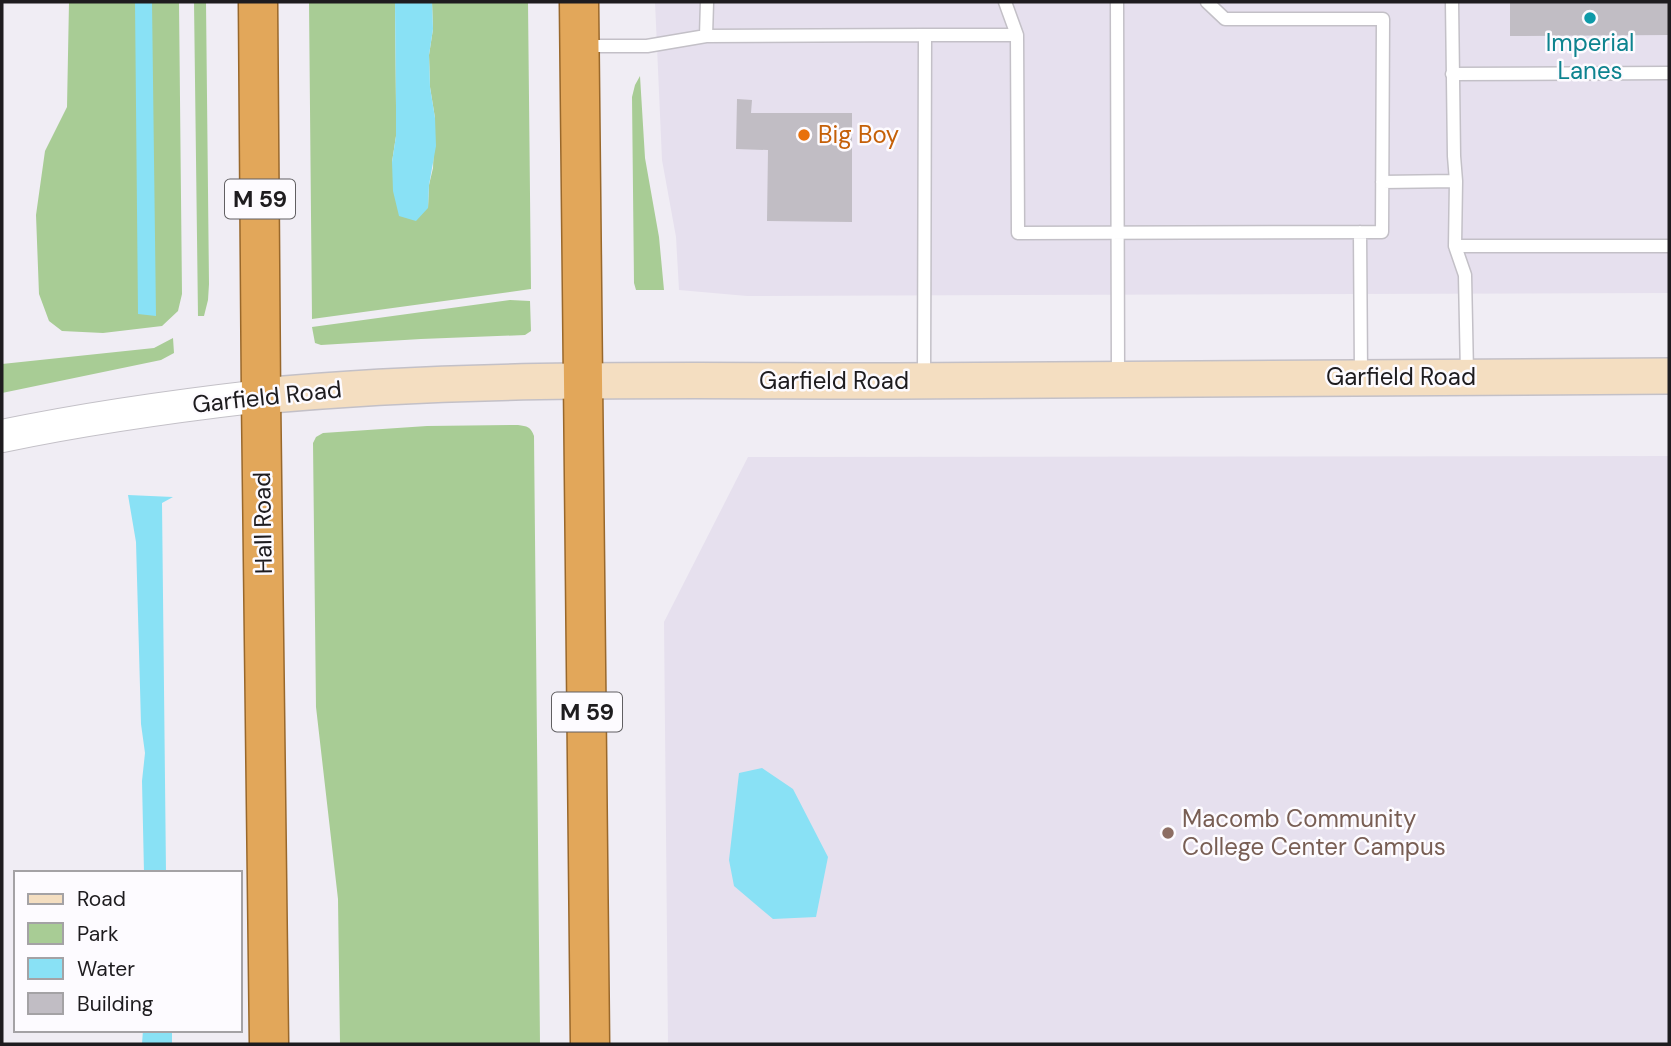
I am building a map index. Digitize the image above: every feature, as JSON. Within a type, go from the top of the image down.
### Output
[{"type":"highway","name":"Hall Road","points":[[258,2],[269,1044]]},
{"type":"highway","name":"M 59","points":[[579,2],[590,1044]]},
{"type":"main road","name":"Garfield Road","points":[[261,396],[334,389],[583,380],[1669,376]]},
{"type":"street","name":"Garfield Road","points":[[2,436],[69,422],[261,396]]},
{"type":"lane","points":[[706,36],[707,2]]},
{"type":"lane","points":[[1005,2],[1017,34],[1018,233],[1382,232],[1383,19],[1226,19],[1207,2]]},
{"type":"lane","points":[[1117,2],[1118,379]]},
{"type":"lane","points":[[1452,2],[1455,246],[1465,275],[1467,377]]},
{"type":"lane","points":[[580,46],[647,46],[706,36],[1017,34]]},
{"type":"lane","points":[[924,380],[925,35]]},
{"type":"lane","points":[[1452,74],[1669,73]]},
{"type":"lane","points":[[1382,182],[1456,181]]},
{"type":"lane","points":[[1360,232],[1361,378]]},
{"type":"lane","points":[[1455,246],[1669,246]]},
{"type":"shaded area","points":[[655,2],[1669,2],[1669,293],[747,296],[679,290],[676,237],[662,160]]},
{"type":"shaded area","name":"Macomb Community College Center Campus","points":[[1669,456],[1669,1044],[668,1044],[664,622],[748,457]]},
{"type":"green space","points":[[69,2],[179,2],[182,294],[178,311],[162,326],[103,333],[62,331],[49,321],[39,294],[36,215],[45,151],[67,107]]},
{"type":"green space","points":[[194,2],[206,2],[209,284],[204,316],[198,316]]},
{"type":"green space","points":[[309,2],[395,2],[396,136],[392,162],[428,208],[435,118],[429,55],[433,29],[432,2],[528,2],[531,289],[312,319]]},
{"type":"green space","points":[[640,76],[645,158],[659,237],[664,290],[636,290],[634,283],[632,97]]},
{"type":"green space","points":[[510,300],[530,301],[531,331],[525,335],[321,345],[315,343],[312,327]]},
{"type":"green space","points":[[173,338],[174,353],[161,360],[2,393],[2,364],[154,348]]},
{"type":"green space","points":[[518,425],[528,428],[534,436],[540,1044],[340,1044],[338,899],[316,707],[313,443],[316,437],[323,433],[427,426]]},
{"type":"water","points":[[135,2],[152,2],[156,316],[138,314]]},
{"type":"water","points":[[395,2],[432,2],[433,29],[429,55],[436,146],[428,208],[416,221],[399,216],[393,191],[392,162],[396,136]]},
{"type":"water","points":[[128,495],[173,497],[162,503],[166,871],[144,871],[142,781],[145,753],[141,724],[136,542]]},
{"type":"water","points":[[762,768],[793,789],[828,857],[816,917],[773,919],[734,886],[729,860],[739,773]]},
{"type":"water","points":[[143,1032],[172,1032],[172,1044],[142,1044]]},
{"type":"building","name":"Imperial Lanes","points":[[1510,2],[1669,2],[1669,35],[1510,36]]},
{"type":"building","points":[[737,99],[752,100],[751,113],[852,113],[852,222],[767,221],[768,150],[736,149]]},
{"type":"place","name":"Imperial Lanes","points":[[1590,18]]},
{"type":"place","name":"Big Boy","points":[[804,135]]},
{"type":"place","name":"Macomb Community College Center Campus","points":[[1168,833]]}]
